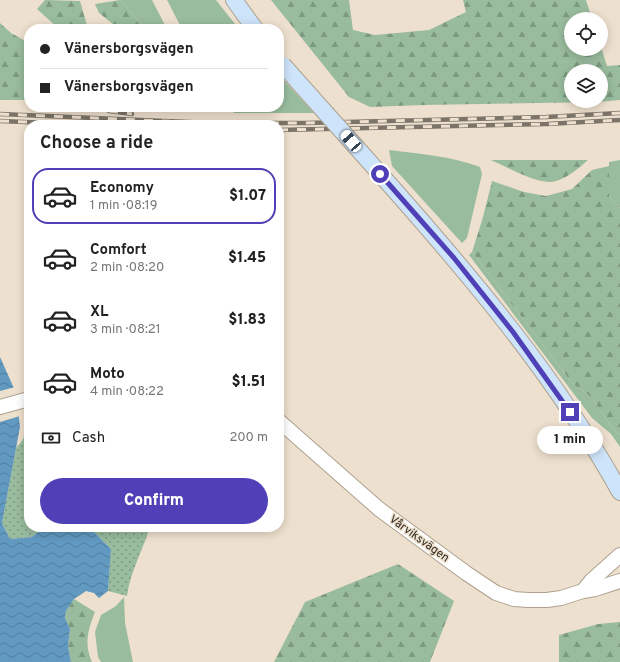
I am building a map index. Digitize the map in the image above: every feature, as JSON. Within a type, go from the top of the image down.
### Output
[{"type":"main road","points":[[234,0],[251,24]]},
{"type":"main road","points":[[284,65],[454,258],[513,332],[578,423],[598,453],[620,492]]},
{"type":"street","points":[[0,407],[24,400]]},
{"type":"street","name":"Vårviksvägen","points":[[284,425],[379,510],[496,593],[514,599],[528,600],[561,598],[620,581]]},
{"type":"street","points":[[583,591],[591,581],[620,555]]},
{"type":"green space","points":[[45,0],[80,1],[87,24],[54,24],[37,9]]},
{"type":"green space","points":[[120,0],[152,0],[164,24],[142,24]]},
{"type":"green space","points":[[120,0],[142,24],[113,24],[99,13],[95,4]]},
{"type":"green space","points":[[167,0],[216,0],[235,24],[179,24]]},
{"type":"green space","points":[[271,0],[349,0],[353,30],[375,35],[429,30],[466,12],[463,0],[586,0],[590,12],[564,12],[564,56],[604,56],[606,64],[564,64],[564,103],[370,107],[349,97]]},
{"type":"green space","points":[[0,23],[11,33],[24,40],[24,100],[0,100]]},
{"type":"green space","points":[[620,65],[620,100],[608,101],[608,66]]},
{"type":"green space","points":[[284,80],[314,113],[233,112],[284,112]]},
{"type":"green space","points":[[389,150],[446,158],[480,167],[482,174],[467,238],[462,243],[392,166]]},
{"type":"green space","points":[[491,160],[588,160],[566,177],[556,181],[544,182]]},
{"type":"green space","points":[[620,160],[620,208],[609,196],[609,162]]},
{"type":"green space","points":[[609,166],[609,196],[620,208],[620,435],[611,426],[591,397],[572,383],[472,252],[492,181],[524,192],[546,196],[572,189],[592,170]]},
{"type":"green space","points":[[472,252],[572,383],[591,397],[611,426],[620,435],[620,447],[611,434],[592,418],[469,255]]},
{"type":"green space","points":[[24,438],[24,532],[38,532],[32,537],[10,539],[2,523],[16,448]]},
{"type":"green space","points":[[94,532],[148,532],[134,570],[127,596],[108,591],[111,549]]},
{"type":"green space","points":[[398,564],[454,601],[430,662],[274,662],[305,602]]},
{"type":"green space","points":[[124,597],[125,623],[133,662],[101,662],[98,657],[95,632],[101,615],[116,606]]},
{"type":"green space","points":[[74,599],[95,612],[90,625],[88,637],[88,649],[92,662],[71,662],[68,646],[70,629],[65,618],[66,611]]},
{"type":"green space","points":[[620,622],[620,662],[559,662],[559,635],[598,624]]},
{"type":"water","points":[[0,357],[16,393],[20,427],[2,523],[10,539],[32,537],[38,532],[94,532],[111,549],[108,591],[99,598],[94,593],[86,591],[74,599],[66,611],[65,618],[70,629],[68,646],[71,662],[0,662]]},
{"type":"pier","points":[[15,387],[18,392],[20,416],[0,422],[0,391]]},
{"type":"railway","points":[[117,112],[132,114]]},
{"type":"railway","points":[[284,123],[546,117],[620,113]]},
{"type":"railway","points":[[0,114],[141,120]]},
{"type":"railway","points":[[284,130],[547,124],[620,120]]},
{"type":"railway","points":[[0,121],[24,122]]},
{"type":"route","points":[[380,174],[454,258],[513,332],[570,412]]}]
